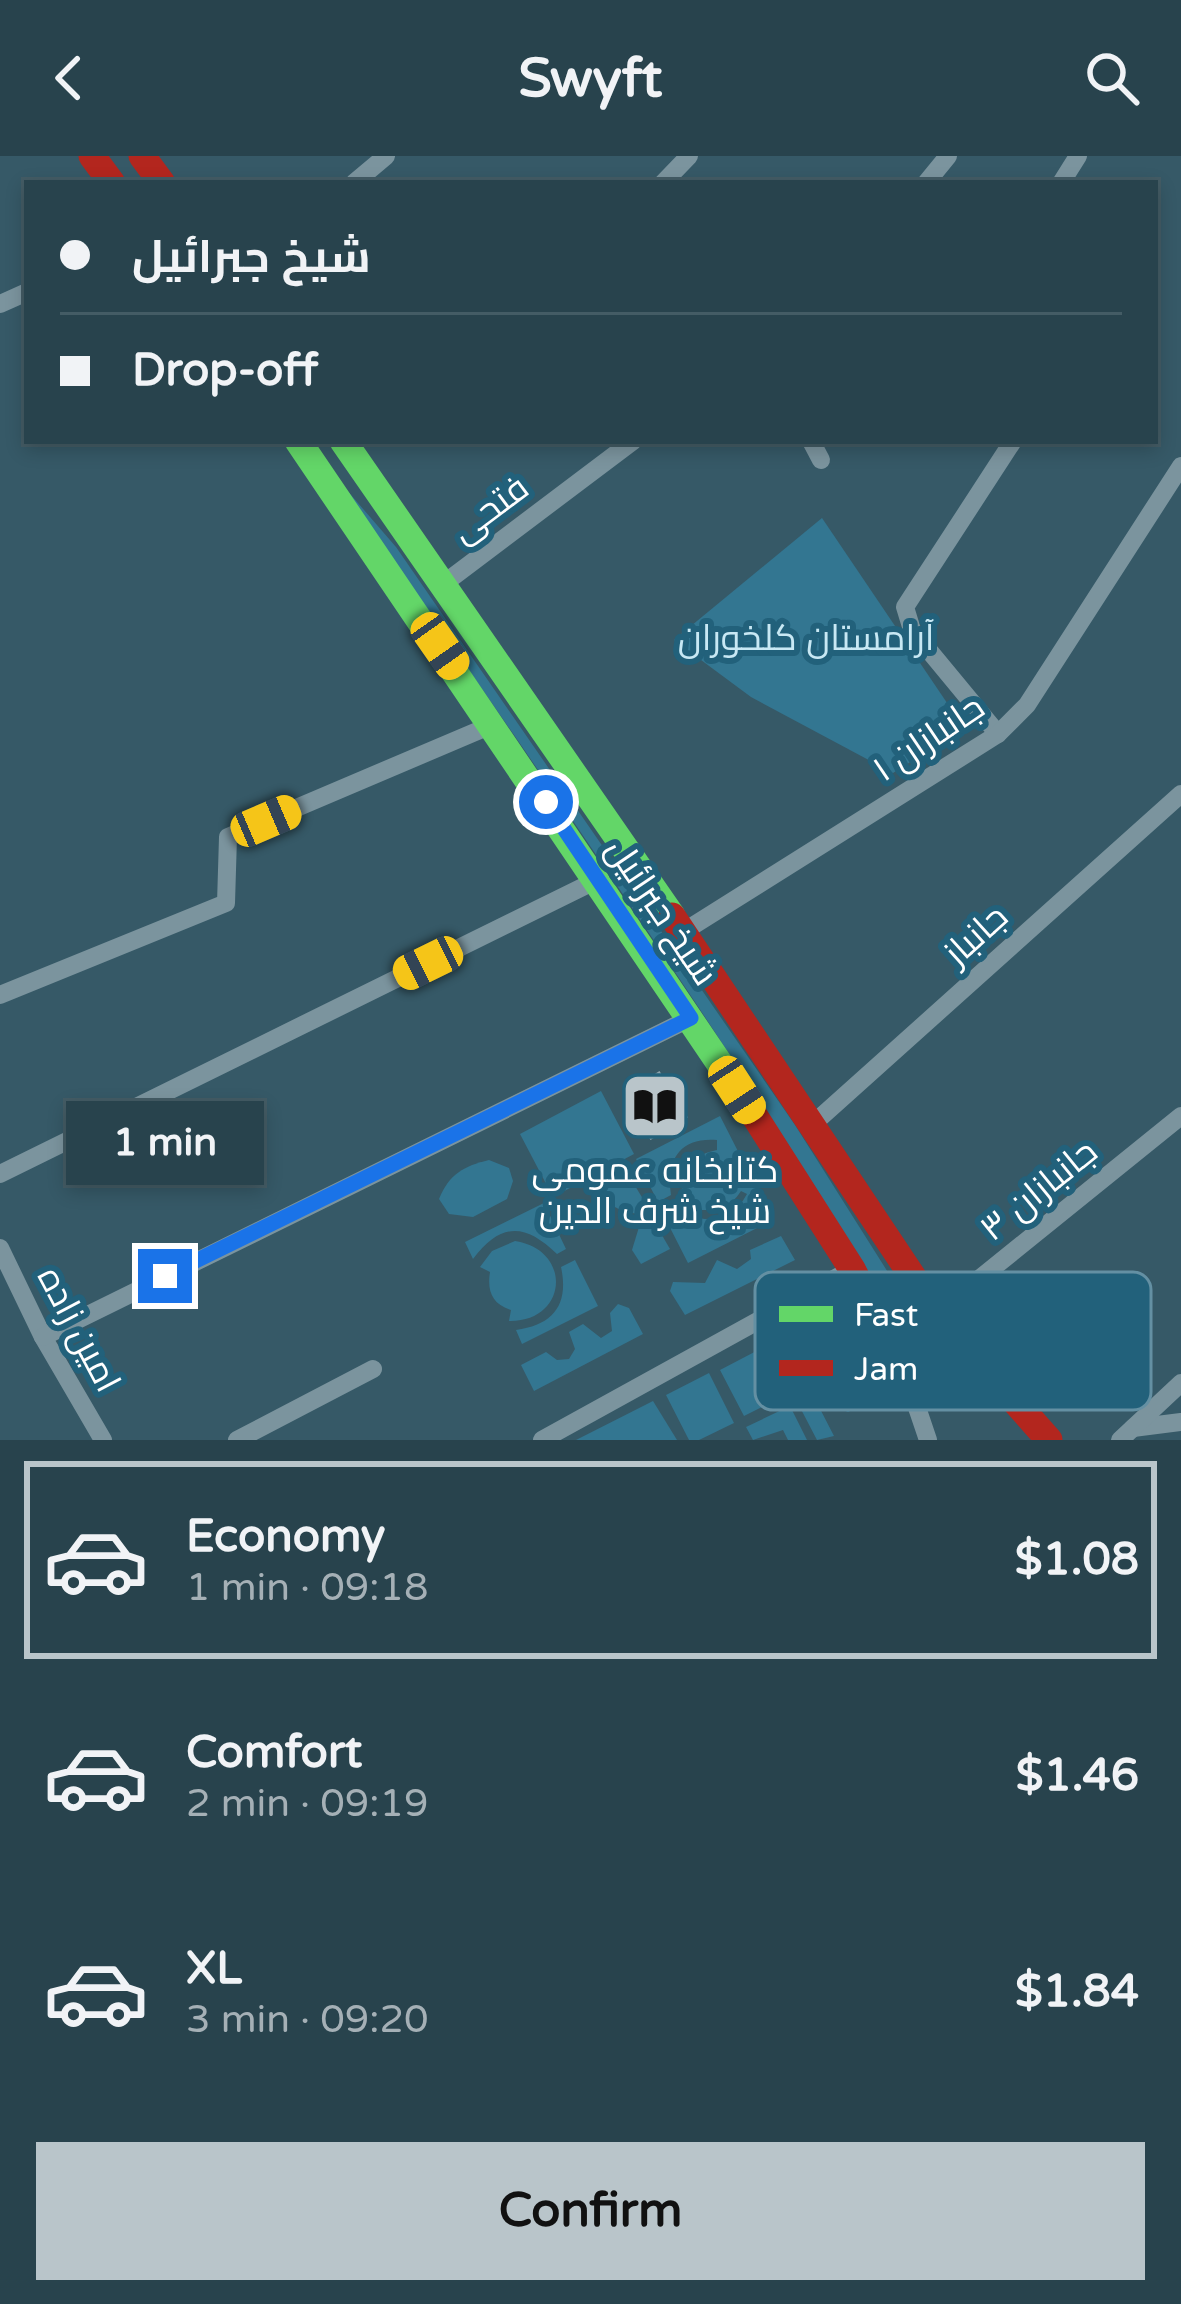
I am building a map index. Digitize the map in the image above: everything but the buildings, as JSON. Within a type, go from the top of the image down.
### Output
[{"type":"street","points":[[357,180],[386,156]]},
{"type":"street","points":[[666,180],[688,156]]},
{"type":"street","points":[[928,180],[948,156]]},
{"type":"street","name":"شیخ جبرائیل","points":[[345,444],[683,932],[910,1272]]},
{"type":"street","name":"فتحی","points":[[442,585],[629,444]]},
{"type":"street","points":[[813,444],[821,460]]},
{"type":"street","points":[[998,734],[912,630],[905,607],[1011,444]]},
{"type":"street","name":"شیخ جبرائیل","points":[[309,445],[691,1018],[854,1272]]},
{"type":"street","name":"جانبازان ۱","points":[[683,932],[998,734],[1027,704],[1181,466]]},
{"type":"street","points":[[0,995],[226,903],[228,837],[494,724]]},
{"type":"street","name":"جانباز","points":[[812,1124],[1181,794]]},
{"type":"street","points":[[0,1174],[599,879]]},
{"type":"street","points":[[43,1337],[691,1018]]},
{"type":"street","name":"جانبازان ۳","points":[[988,1272],[1181,1116]]},
{"type":"street","name":"امین زاده","points":[[0,1249],[43,1337],[103,1440]]},
{"type":"street","points":[[847,1272],[852,1269]]},
{"type":"street","points":[[542,1440],[755,1323]]},
{"type":"street","points":[[238,1440],[373,1369]]},
{"type":"street","points":[[1127,1434],[1181,1383]]},
{"type":"street","points":[[918,1410],[928,1440]]},
{"type":"street","name":"شیخ جبرائیل","points":[[1013,1410],[1033,1436]]},
{"type":"street","points":[[1127,1434],[1181,1422]]},
{"type":"green space","points":[[332,473],[396,547],[795,1125],[888,1272],[868,1272],[545,780]]},
{"type":"green space","name":"آرامستان کلخوران","points":[[822,518],[964,728],[893,773],[751,697],[674,640]]},
{"type":"green space","points":[[601,1091],[634,1154],[553,1197],[520,1134]]},
{"type":"green space","points":[[720,1116],[773,1220],[688,1263],[662,1212],[676,1205],[696,1217],[715,1219],[732,1212],[747,1194],[741,1191],[724,1207],[700,1210],[683,1191],[682,1174],[687,1166],[717,1150],[717,1140],[684,1147],[673,1162],[671,1195],[658,1202],[636,1159]]},
{"type":"green space","points":[[489,1160],[509,1168],[513,1181],[507,1199],[473,1217],[449,1214],[439,1199],[448,1183],[465,1168]]},
{"type":"green space","points":[[629,1176],[651,1212],[622,1210],[599,1193]]},
{"type":"green space","points":[[544,1203],[566,1249],[557,1254],[534,1236],[514,1231],[493,1238],[473,1259],[465,1242]]},
{"type":"green space","points":[[652,1218],[670,1249],[641,1264],[632,1250],[639,1227]]},
{"type":"green space","points":[[781,1236],[795,1260],[771,1272],[755,1272],[755,1280],[685,1315],[670,1291],[673,1282],[705,1283],[717,1260],[737,1269],[751,1259],[750,1250]]},
{"type":"green space","points":[[515,1241],[547,1257],[556,1285],[543,1310],[509,1321],[511,1310],[495,1300],[490,1272],[480,1267],[492,1251]]},
{"type":"green space","points":[[575,1260],[598,1306],[522,1344],[516,1330],[540,1323],[556,1310],[563,1292],[561,1267]]},
{"type":"green space","points":[[618,1304],[629,1308],[643,1334],[534,1391],[521,1365],[546,1352],[557,1360],[569,1359],[575,1349],[569,1332],[583,1324],[601,1338],[612,1331],[610,1313]]},
{"type":"green space","points":[[755,1352],[756,1410],[744,1416],[720,1370]]},
{"type":"green space","points":[[709,1373],[734,1423],[689,1440],[666,1395]]},
{"type":"green space","points":[[653,1401],[677,1440],[576,1440]]},
{"type":"green space","points":[[792,1410],[807,1440],[788,1440],[783,1430],[753,1440],[746,1427]]},
{"type":"green space","points":[[801,1410],[821,1410],[834,1436],[817,1440]]},
{"type":"traffic: fast","points":[[300,444],[745,1101]]},
{"type":"traffic: fast","points":[[345,444],[672,916]]},
{"type":"traffic: jam","points":[[92,156],[110,180]]},
{"type":"traffic: jam","points":[[142,156],[160,180]]},
{"type":"traffic: jam","points":[[672,916],[910,1272]]},
{"type":"traffic: jam","points":[[745,1101],[854,1272]]},
{"type":"traffic: jam","points":[[1023,1410],[1049,1440]]},
{"type":"place","name":"کتابخانه عمومی شیخ شرف الدین","points":[[655,1106]]},
{"type":"route","points":[[165,1276],[691,1018],[546,802]]}]
